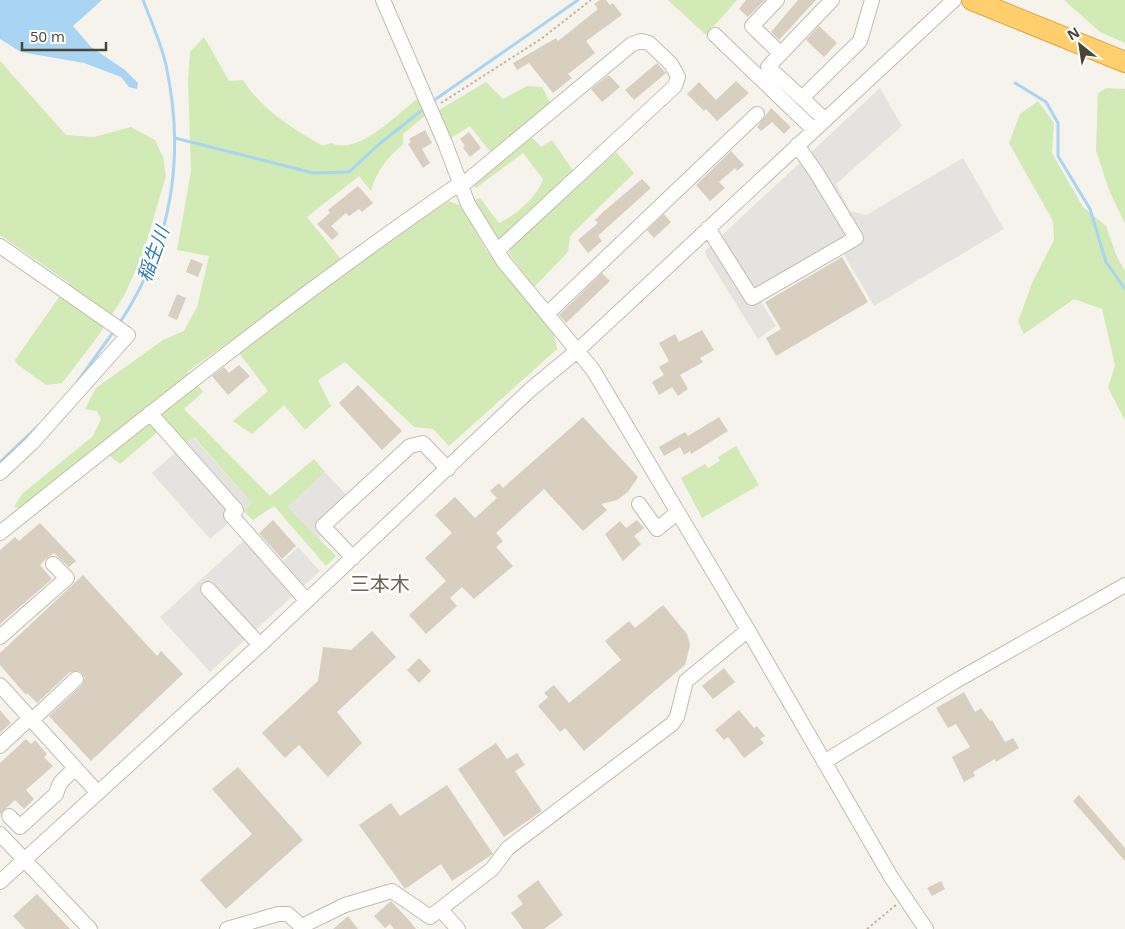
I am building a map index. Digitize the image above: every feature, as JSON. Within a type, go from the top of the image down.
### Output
[{"type":"highway","points":[[972,0],[1125,62]]},
{"type":"street","points":[[383,0],[431,110],[460,186],[497,251],[593,370],[748,630],[904,898],[926,929]]},
{"type":"street","points":[[777,0],[752,26],[782,54]]},
{"type":"street","points":[[825,120],[768,67],[832,0]]},
{"type":"street","points":[[802,98],[860,41],[872,0]]},
{"type":"street","points":[[0,882],[260,645],[531,390],[954,0]]},
{"type":"street","points":[[715,35],[814,130]]},
{"type":"street","points":[[0,533],[150,413],[349,260],[460,186],[632,44],[642,41],[649,43],[676,70],[678,77],[675,86],[497,251]]},
{"type":"street","points":[[546,314],[757,114]]},
{"type":"street","points":[[708,228],[752,298],[856,238],[816,172],[797,145]]},
{"type":"street","points":[[0,246],[128,335],[32,443],[0,473]]},
{"type":"street","points":[[150,413],[236,510],[231,514],[307,601]]},
{"type":"street","points":[[353,558],[322,526],[410,446],[423,444],[448,469]]},
{"type":"street","points":[[639,504],[657,529],[678,512]]},
{"type":"street","points":[[0,638],[67,578],[53,564]]},
{"type":"street","points":[[824,762],[954,682],[1125,585]]},
{"type":"street","points":[[208,589],[260,645]]},
{"type":"street","points":[[227,929],[278,914],[288,914],[303,928],[345,905],[392,891],[430,917],[492,869],[508,848],[672,724],[677,717],[686,681],[748,630]]},
{"type":"street","points":[[0,746],[76,679]]},
{"type":"street","points":[[0,685],[98,793]]},
{"type":"street","points":[[10,816],[20,827],[56,794],[60,782],[76,768]]},
{"type":"street","points":[[0,834],[90,929]]},
{"type":"street","points":[[441,910],[458,929]]},
{"type":"path","points":[[431,110],[457,91],[541,39],[591,0]]},
{"type":"path","points":[[867,929],[904,898]]},
{"type":"green space","points":[[668,0],[737,0],[706,35]]},
{"type":"green space","points":[[1064,0],[1125,0],[1125,43],[1100,32]]},
{"type":"green space","points":[[204,37],[229,81],[243,80],[269,110],[323,146],[331,143],[353,144],[365,139],[417,99],[426,115],[403,134],[403,144],[383,165],[371,191],[359,176],[307,217],[348,268],[449,201],[461,206],[486,250],[554,335],[557,349],[449,446],[433,429],[414,427],[345,362],[318,380],[331,406],[305,430],[284,405],[252,434],[233,421],[268,391],[230,341],[187,372],[203,392],[184,409],[270,496],[314,459],[325,472],[288,507],[336,556],[326,566],[274,506],[253,520],[243,511],[251,502],[194,437],[185,444],[168,423],[120,464],[97,446],[22,509],[14,507],[22,494],[93,436],[101,419],[97,411],[85,409],[96,388],[163,340],[184,331],[197,307],[209,256],[177,250],[191,171],[188,81],[190,52]]},
{"type":"green space","points":[[0,61],[66,135],[94,137],[131,127],[155,140],[163,157],[166,176],[143,254],[124,296],[96,339],[62,383],[46,385],[17,364],[15,360],[69,283],[0,235]]},
{"type":"green space","points":[[486,82],[503,99],[527,86],[542,87],[551,104],[491,153],[470,126],[451,138],[439,110]]},
{"type":"green space","points":[[1106,88],[1125,89],[1125,224],[1109,190],[1096,150],[1098,93]]},
{"type":"green space","points":[[1038,101],[1054,123],[1052,153],[1083,207],[1106,226],[1117,257],[1125,271],[1125,420],[1108,388],[1115,365],[1102,309],[1074,299],[1024,334],[1018,322],[1032,283],[1054,240],[1053,221],[1009,143],[1020,114]]},
{"type":"green space","points":[[532,137],[541,147],[552,140],[574,172],[500,240],[493,236],[475,200],[480,198],[499,223],[532,198],[543,179],[523,153],[476,188],[471,183],[526,139]]},
{"type":"green space","points":[[616,152],[634,173],[570,236],[568,252],[534,287],[509,254],[511,247]]},
{"type":"green space","points":[[736,446],[759,485],[702,518],[681,478],[705,464],[708,468],[720,461],[718,457]]},
{"type":"shaded area","points":[[880,88],[902,126],[836,184],[850,211],[866,215],[963,158],[1004,229],[874,306],[843,253],[760,300],[776,326],[758,339],[705,251]]},
{"type":"shaded area","points":[[193,437],[252,503],[210,539],[152,473]]},
{"type":"shaded area","points":[[325,472],[355,504],[318,539],[288,507]]},
{"type":"shaded area","points":[[253,532],[282,562],[298,547],[320,571],[210,672],[160,617]]},
{"type":"water","points":[[0,0],[102,0],[73,26],[91,47],[125,70],[138,83],[137,89],[129,87],[121,77],[84,63],[21,52],[0,39]]},
{"type":"building","points":[[600,0],[606,0],[610,5],[613,3],[622,15],[586,41],[595,53],[568,74],[572,78],[553,93],[529,63],[517,70],[513,63],[556,38],[558,41],[598,9],[594,4]]},
{"type":"building","points":[[746,0],[765,0],[748,17],[739,9]]},
{"type":"building","points":[[798,0],[816,0],[779,40],[771,32]]},
{"type":"building","points":[[819,26],[837,43],[824,57],[806,40]]},
{"type":"building","points":[[657,63],[666,73],[634,100],[625,90]]},
{"type":"building","points":[[609,75],[620,87],[602,102],[591,89]]},
{"type":"building","points":[[736,81],[749,93],[717,121],[706,109],[704,111],[687,94],[699,82],[716,100]]},
{"type":"building","points":[[771,108],[791,127],[784,134],[772,122],[761,131],[757,127]]},
{"type":"building","points":[[425,130],[432,143],[422,149],[430,163],[423,168],[408,144],[411,142],[409,139]]},
{"type":"building","points":[[469,132],[481,148],[470,157],[463,148],[465,146],[460,139]]},
{"type":"building","points":[[731,151],[744,165],[737,171],[735,168],[719,182],[725,188],[710,201],[696,185]]},
{"type":"building","points":[[642,179],[651,188],[598,236],[602,241],[588,253],[578,240],[598,223],[595,220],[603,212]]},
{"type":"building","points":[[358,186],[373,203],[362,212],[359,209],[349,216],[346,213],[331,226],[339,234],[332,240],[317,224],[330,213],[328,210]]},
{"type":"building","points":[[664,214],[671,222],[654,238],[647,230]]},
{"type":"building","points":[[842,257],[868,302],[776,356],[766,338],[781,329],[765,302]]},
{"type":"building","points":[[191,259],[203,264],[198,277],[186,272]]},
{"type":"building","points":[[602,273],[610,281],[566,323],[559,315]]},
{"type":"building","points":[[177,294],[186,298],[177,320],[168,316]]},
{"type":"building","points":[[702,330],[714,350],[700,358],[703,362],[680,375],[688,389],[678,396],[672,387],[659,395],[652,382],[664,375],[659,367],[669,361],[659,343],[675,334],[679,342]]},
{"type":"building","points":[[239,365],[250,376],[228,395],[212,376],[224,367],[229,373]]},
{"type":"building","points":[[358,385],[402,431],[382,450],[339,403]]},
{"type":"building","points":[[583,417],[638,477],[628,492],[617,500],[601,504],[607,510],[583,531],[544,489],[496,533],[503,541],[496,547],[513,566],[474,599],[462,587],[450,598],[457,606],[426,634],[409,615],[446,581],[425,558],[452,533],[435,515],[455,497],[475,518],[497,498],[490,491],[499,483],[503,488]]},
{"type":"building","points":[[719,417],[728,431],[691,454],[690,451],[684,455],[680,447],[664,456],[659,447],[685,432],[688,436]]},
{"type":"building","points":[[273,520],[296,546],[282,559],[259,533]]},
{"type":"building","points":[[637,520],[644,528],[634,536],[641,544],[623,561],[605,534],[620,521],[626,528]]},
{"type":"building","points":[[40,523],[76,561],[69,567],[54,553],[47,558],[40,565],[52,579],[0,624],[0,550],[15,537],[19,541]]},
{"type":"building","points":[[83,575],[157,656],[161,651],[183,674],[91,761],[49,716],[82,685],[85,678],[82,673],[78,671],[70,672],[37,703],[27,693],[26,695],[0,665],[0,653]]},
{"type":"building","points":[[663,605],[687,634],[690,645],[685,665],[584,751],[565,728],[560,732],[538,706],[548,697],[544,693],[554,685],[569,703],[621,660],[605,641],[629,621],[635,628]]},
{"type":"building","points":[[372,631],[396,657],[337,712],[362,743],[328,777],[299,745],[285,758],[262,733],[318,681],[323,647],[351,650]]},
{"type":"building","points":[[419,658],[431,671],[419,683],[407,670]]},
{"type":"building","points":[[724,668],[735,682],[713,699],[702,686]]},
{"type":"building","points":[[964,692],[975,712],[981,708],[990,721],[992,720],[1005,742],[1013,738],[1019,748],[996,762],[995,759],[973,772],[975,776],[964,782],[952,757],[970,747],[956,724],[948,728],[936,708]]},
{"type":"building","points":[[0,710],[11,723],[0,733]]},
{"type":"building","points":[[739,710],[754,728],[757,726],[765,736],[760,739],[764,743],[744,758],[728,737],[724,740],[715,730]]},
{"type":"building","points":[[26,739],[31,744],[35,740],[47,754],[44,757],[53,766],[26,790],[34,799],[24,809],[15,800],[0,814],[0,763]]},
{"type":"building","points":[[496,743],[507,759],[517,753],[525,765],[515,771],[542,811],[504,837],[458,769]]},
{"type":"building","points":[[238,767],[303,840],[226,909],[200,880],[252,834],[212,789]]},
{"type":"building","points":[[447,785],[493,854],[452,881],[441,864],[405,889],[359,825],[391,803],[400,816]]},
{"type":"building","points":[[1079,795],[1125,848],[1125,861],[1073,801]]},
{"type":"building","points":[[538,880],[563,915],[544,929],[523,929],[511,913],[523,904],[517,896]]},
{"type":"building","points":[[941,881],[945,889],[932,896],[927,888]]},
{"type":"building","points":[[37,894],[70,929],[25,929],[13,916]]},
{"type":"building","points":[[391,901],[416,929],[394,929],[390,924],[385,928],[374,916]]},
{"type":"building","points":[[348,916],[358,929],[333,929]]},
{"type":"waterway","name":"稲生川","points":[[119,324],[137,294],[152,263],[170,199],[174,167],[175,133],[166,65],[159,40],[143,0]]},
{"type":"waterway","points":[[433,101],[578,0]]},
{"type":"waterway","points":[[1015,83],[1046,102],[1058,123],[1058,156],[1090,209],[1106,262],[1125,289]]},
{"type":"waterway","points":[[175,138],[313,173],[349,172],[378,145],[426,107]]},
{"type":"waterway","name":"稲生川","points":[[78,381],[114,331]]},
{"type":"waterway","name":"稲生川","points":[[0,462],[39,425]]},
{"type":"district","name":"三本木","points":[[380,584]]}]
